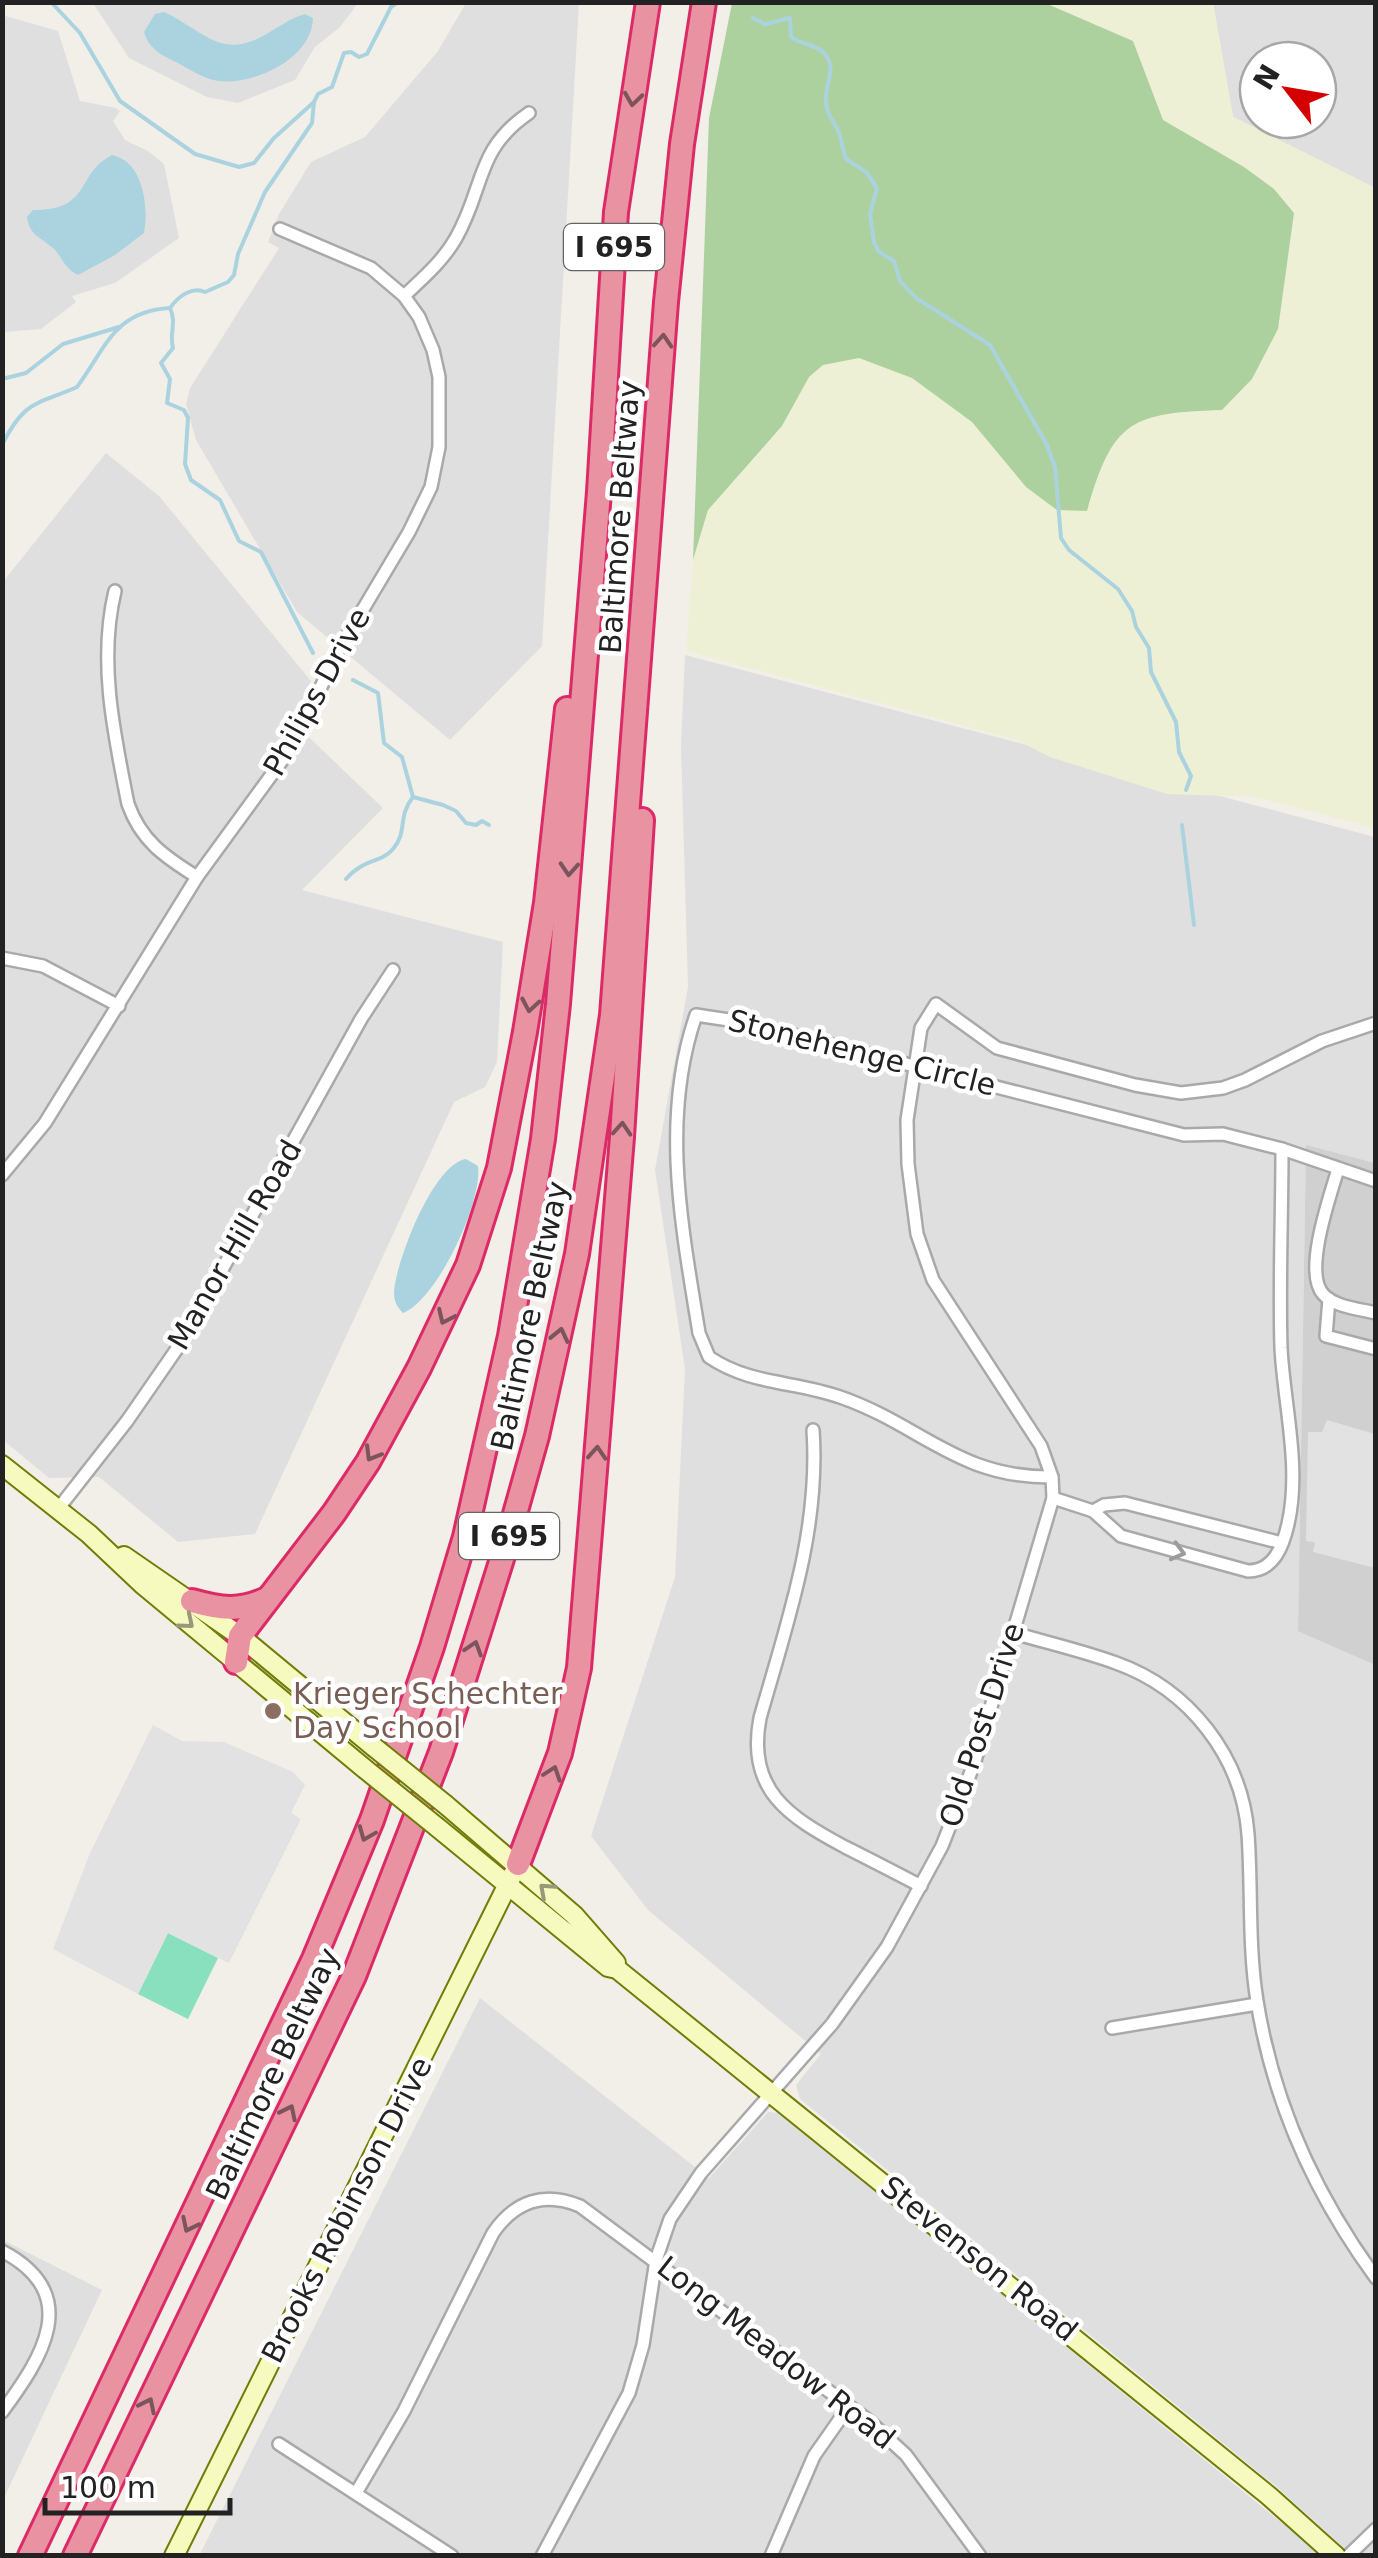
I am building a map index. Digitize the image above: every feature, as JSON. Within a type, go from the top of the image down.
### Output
[{"type":"highway","name":"Baltimore Beltway","points":[[30,2556],[314,1959],[372,1820],[465,1537],[510,1336],[542,1139],[558,1004],[599,492],[616,212],[648,2]]},
{"type":"highway","name":"Baltimore Beltway","points":[[75,2556],[354,1976],[441,1752],[527,1473],[578,1254],[610,1033],[678,182],[704,2]]},
{"type":"highway","points":[[513,1874],[560,1753],[579,1668],[586,1606],[639,892],[661,466],[656,438]]},
{"type":"highway","points":[[236,1662],[240,1636],[334,1513],[395,1416],[454,1298],[488,1208],[499,1168],[546,903],[558,768],[599,492]]},
{"type":"highway","points":[[192,1601],[218,1609],[239,1609],[270,1598]]},
{"type":"main road","name":"Stevenson Road","points":[[2,1466],[89,1534],[142,1584],[436,1827],[574,1915],[616,1961],[617,1968],[1269,2496],[1336,2556]]},
{"type":"main road","name":"Stevenson Road","points":[[89,1534],[240,1636],[446,1805],[513,1874]]},
{"type":"main road","name":"Brooks Robinson Drive","points":[[174,2556],[513,1874]]},
{"type":"street","points":[[404,296],[446,255],[469,210],[484,162],[495,142],[528,113]]},
{"type":"street","name":"Philips Drive","points":[[2,1175],[45,1124],[197,878],[294,744],[336,653],[431,488],[439,447],[439,377],[419,317],[390,282],[356,260],[280,229]]},
{"type":"street","points":[[114,591],[108,619],[107,672],[128,804],[151,846],[197,878]]},
{"type":"street","points":[[2,958],[43,966],[119,1006]]},
{"type":"street","name":"Manor Hill Road","points":[[58,1509],[183,1340],[393,970]]},
{"type":"street","name":"Old Post Drive","points":[[542,2556],[629,2392],[643,2345],[656,2260],[670,2219],[683,2197],[811,2051],[860,1987],[921,1886],[974,1764],[1053,1498],[1052,1477],[1041,1446],[948,1303],[923,1256],[912,1212],[908,1164],[908,1120],[921,1028],[936,1004],[996,1048],[1135,1085],[1181,1093],[1222,1088],[1245,1080],[1322,1040],[1376,1023]]},
{"type":"street","name":"Stonehenge Circle","points":[[1052,1477],[1024,1477],[976,1466],[837,1396],[739,1374],[709,1357],[702,1346],[676,1160],[684,1056],[696,1015],[742,1022],[1184,1135],[1223,1134],[1376,1181]]},
{"type":"street","points":[[1053,1498],[1093,1511],[1120,1536],[1248,1570],[1257,1571],[1272,1563],[1289,1521],[1291,1496],[1282,1349],[1282,1149]]},
{"type":"street","points":[[1338,1169],[1320,1230],[1316,1284],[1329,1299],[1376,1313]]},
{"type":"street","points":[[1329,1299],[1326,1336],[1376,1349]]},
{"type":"street","points":[[813,1430],[811,1522],[756,1735],[760,1768],[776,1798],[800,1822],[921,1886]]},
{"type":"street","points":[[1093,1511],[1112,1503],[1125,1503],[1282,1543]]},
{"type":"street","points":[[1014,1633],[1144,1675],[1183,1702],[1212,1735],[1232,1771],[1245,1811],[1257,2004],[1272,2069],[1292,2130],[1322,2195],[1376,2278]]},
{"type":"street","points":[[1112,2028],[1257,2004]]},
{"type":"street","name":"Long Meadow Road","points":[[356,2493],[404,2411],[493,2233],[510,2212],[537,2199],[566,2200],[656,2260],[849,2406],[906,2455],[980,2556]]},
{"type":"street","points":[[2,2252],[16,2258],[36,2279],[51,2314],[41,2356],[8,2395],[2,2412]]},
{"type":"street","points":[[771,2556],[814,2456],[849,2406]]},
{"type":"street","points":[[279,2444],[452,2556]]},
{"type":"street","points":[[1348,2556],[1376,2529]]},
{"type":"shaded area","points":[[93,3],[358,3],[340,27],[315,47],[295,80],[238,103],[207,97],[129,58]]},
{"type":"shaded area","points":[[466,3],[579,3],[542,646],[450,740],[297,612],[196,440],[186,404],[190,388],[279,248],[268,242],[279,214],[311,162],[365,137],[438,51]]},
{"type":"shaded area","points":[[1213,3],[1375,3],[1375,188],[1279,140],[1338,140],[1338,40],[1238,40],[1238,120],[1233,117]]},
{"type":"shaded area","points":[[2,15],[58,31],[80,101],[120,111],[113,121],[125,140],[164,164],[179,238],[115,283],[72,296],[76,302],[41,329],[3,332]]},
{"type":"shaded area","points":[[106,453],[159,496],[311,681],[292,721],[383,808],[302,890],[503,942],[497,1062],[485,1087],[454,1102],[255,1534],[178,1542],[99,1477],[49,1478],[3,1440],[2,583]]},
{"type":"shaded area","points":[[685,655],[1375,837],[1375,1163],[1306,1146],[1298,1630],[1375,1665],[1375,2555],[1352,2555],[1277,2487],[800,2099],[796,2085],[821,2054],[648,1910],[591,1836],[675,1577],[685,1369],[655,1170],[688,987],[681,746]]},
{"type":"shaded area","points":[[1306,1145],[1375,1163],[1375,1665],[1298,1631]]},
{"type":"shaded area","points":[[1327,1420],[1375,1434],[1375,1568],[1313,1552],[1315,1542],[1306,1541],[1308,1432],[1322,1432]]},
{"type":"shaded area","points":[[153,1725],[182,1741],[224,1742],[293,1772],[305,1785],[291,1813],[301,1819],[229,1963],[168,1933],[138,1994],[53,1949],[90,1853]]},
{"type":"shaded area","points":[[480,1998],[709,2178],[768,2112],[780,2113],[1321,2555],[199,2556]]},
{"type":"shaded area","points":[[3,2240],[102,2290],[3,2500]]},
{"type":"green space","points":[[732,3],[1045,3],[1133,41],[1163,120],[1244,167],[1274,189],[1294,213],[1278,329],[1252,379],[1222,410],[1166,414],[1130,428],[1106,457],[1087,511],[1057,510],[1026,487],[972,422],[912,378],[859,358],[823,365],[809,377],[782,426],[708,510],[693,560],[709,118]]},
{"type":"green space","points":[[1045,3],[1213,3],[1233,117],[1238,120],[1238,140],[1279,140],[1375,188],[1375,828],[1255,797],[1167,794],[1050,757],[1017,740],[686,651],[693,560],[708,510],[782,427],[809,377],[823,365],[860,357],[912,378],[973,422],[1026,487],[1086,511],[1099,469],[1125,427],[1169,412],[1222,410],[1278,329],[1294,212],[1274,189],[1244,167],[1163,120],[1133,41]]},
{"type":"green space","points":[[168,1933],[218,1958],[188,2019],[138,1994]]},
{"type":"water","points":[[164,12],[210,39],[233,45],[261,37],[305,14],[313,18],[303,46],[279,66],[248,79],[219,81],[165,57],[152,47],[144,32],[155,14]]},
{"type":"water","points":[[112,155],[131,166],[142,186],[144,233],[78,275],[34,233],[27,217],[33,210],[52,208],[74,198],[92,172]]},
{"type":"water","points":[[466,1159],[478,1166],[478,1182],[465,1224],[430,1289],[403,1313],[396,1304],[396,1278],[418,1216],[441,1178]]},
{"type":"waterway","points":[[51,2],[80,33],[120,101],[195,154],[239,167],[254,163],[274,138],[314,102]]},
{"type":"waterway","points":[[2,445],[25,411],[77,387],[124,324],[136,316],[170,308],[190,292],[205,292],[228,282],[265,192],[312,123],[318,94],[332,87],[344,53],[359,57],[367,54],[391,7],[398,2]]},
{"type":"waterway","points":[[753,18],[765,24],[790,18],[791,37],[825,54],[830,70],[826,106],[846,159],[866,172],[877,188],[870,214],[878,251],[894,261],[900,281],[916,298],[990,345],[1047,445],[1055,467],[1061,538],[1069,550],[1118,589],[1132,611],[1136,627],[1149,648],[1151,672],[1176,722],[1179,752],[1191,776],[1186,790]]},
{"type":"waterway","points":[[170,308],[173,348],[161,363],[170,379],[167,403],[184,410],[188,418],[185,464],[191,480],[220,500],[239,541],[261,552],[313,653]]},
{"type":"waterway","points":[[2,379],[26,373],[63,344],[119,327]]},
{"type":"waterway","points":[[353,680],[378,693],[384,743],[402,757],[413,797]]},
{"type":"waterway","points":[[2,710],[2,719]]},
{"type":"waterway","points":[[413,797],[456,811],[466,823],[476,825],[482,821],[489,825]]},
{"type":"waterway","points":[[346,879],[398,843],[405,811],[413,797]]},
{"type":"waterway","points":[[1182,825],[1194,925]]},
{"type":"place","name":"Krieger Schechter Day School","points":[[273,1711]]}]
